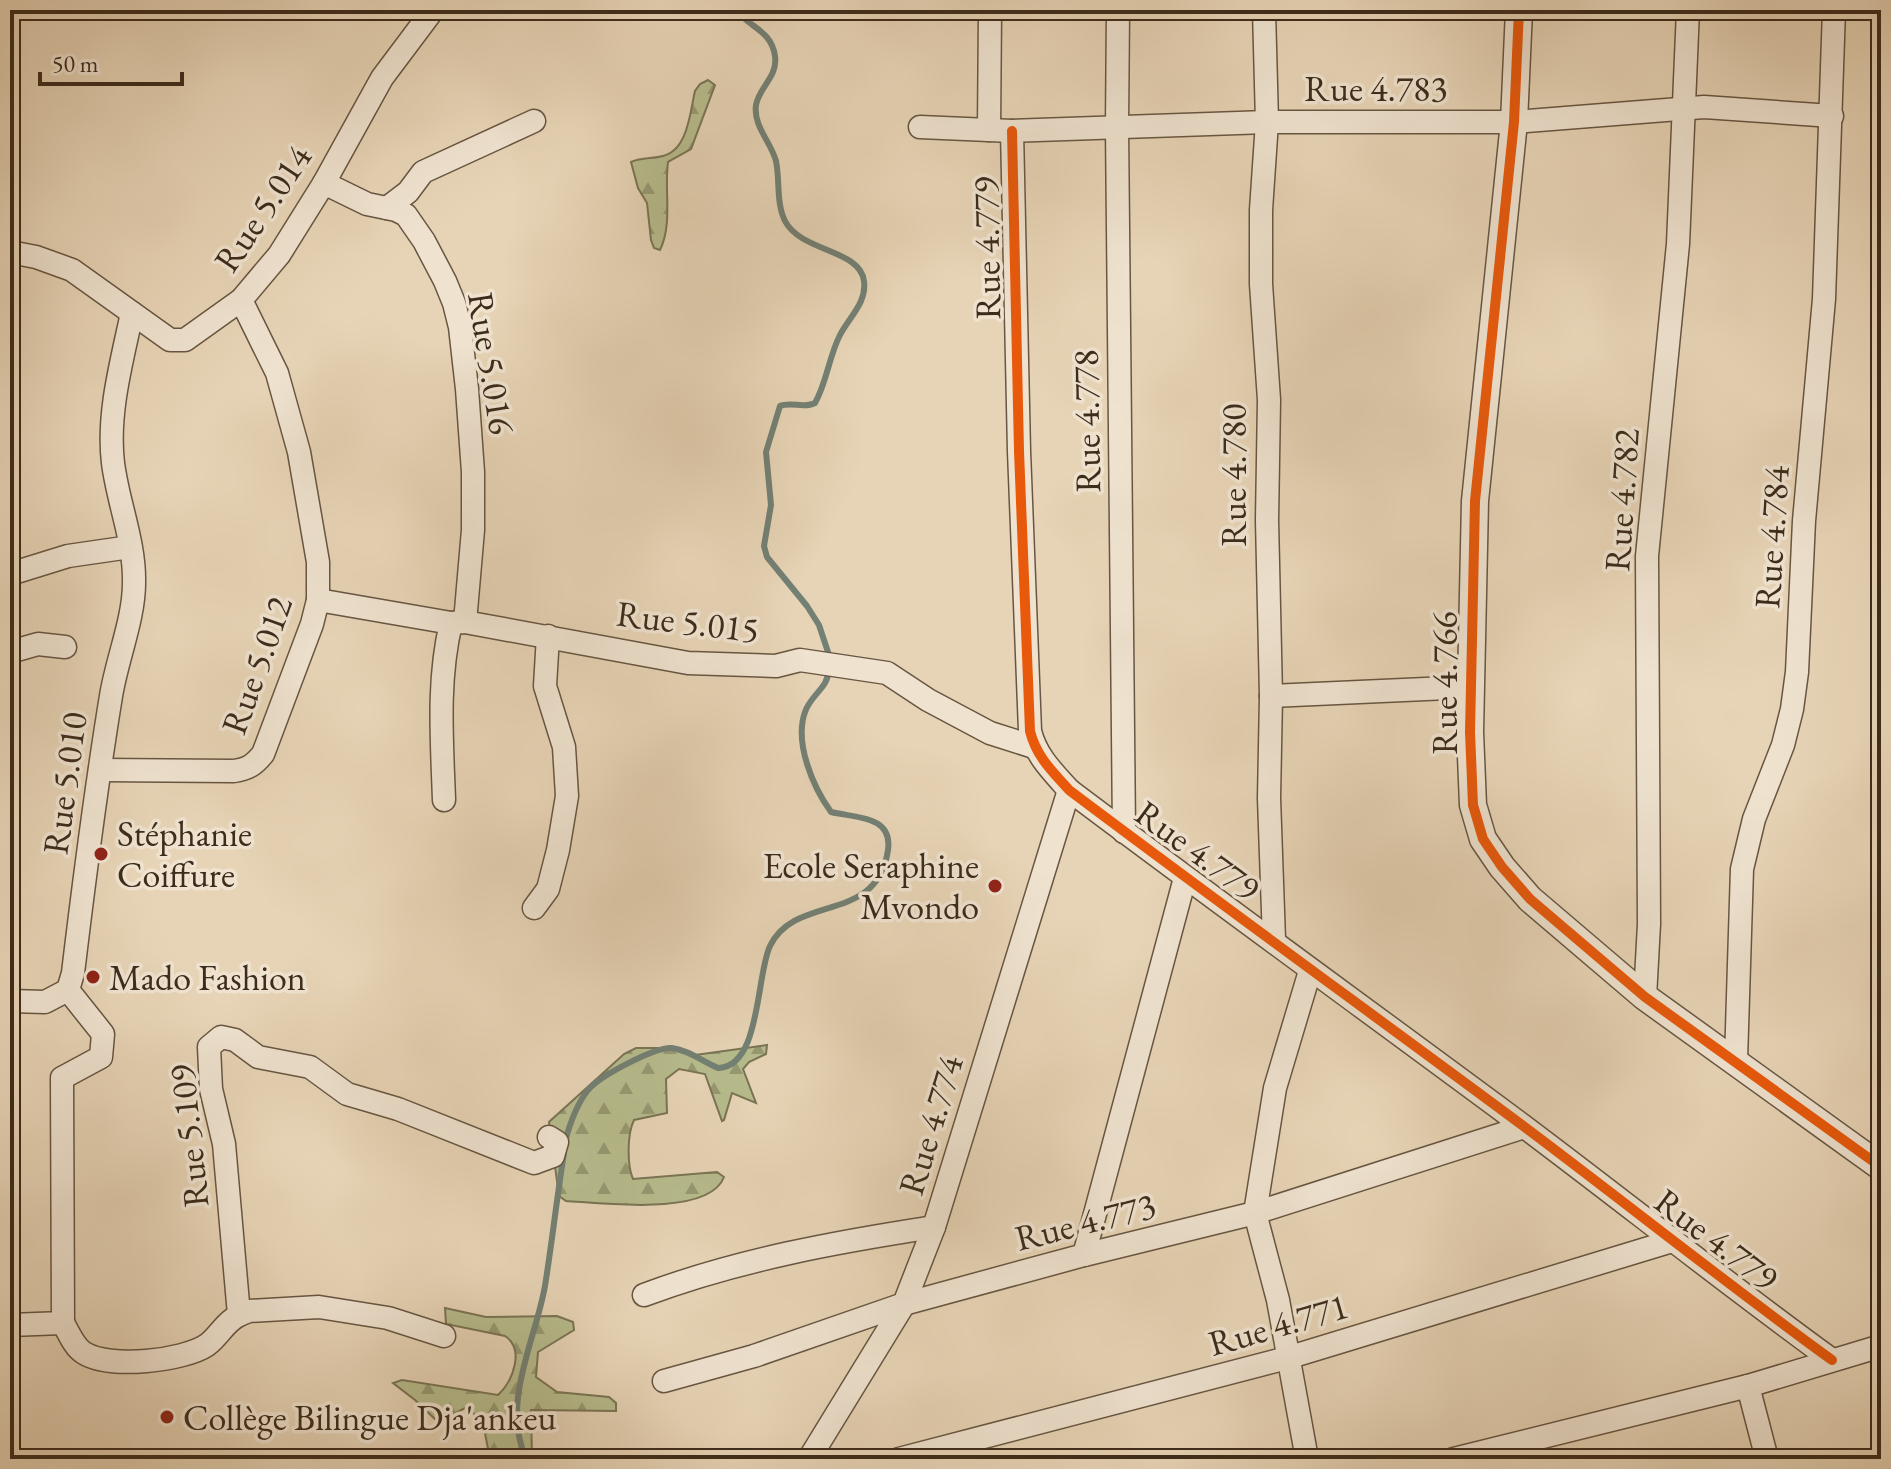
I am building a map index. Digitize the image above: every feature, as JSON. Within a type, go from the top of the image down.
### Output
[{"type":"street","name":"Rue 5.014","points":[[10,252],[72,270],[170,340],[185,340],[241,300],[279,255],[324,183],[382,78],[433,10]]},
{"type":"street","points":[[989,130],[990,10]]},
{"type":"street","name":"Rue 4.778","points":[[1118,10],[1124,832]]},
{"type":"street","name":"Rue 4.780","points":[[1264,10],[1267,122],[1261,210],[1261,284],[1269,400],[1269,798],[1274,940]]},
{"type":"street","name":"Rue 4.766","points":[[1519,10],[1514,122],[1475,501],[1470,687],[1473,805],[1483,839],[1530,899],[1645,997],[1881,1167]]},
{"type":"street","name":"Rue 4.782","points":[[1645,997],[1649,924],[1647,556],[1678,244],[1688,10]]},
{"type":"street","name":"Rue 4.784","points":[[1736,1060],[1742,869],[1754,819],[1783,745],[1797,672],[1804,521],[1824,299],[1834,10]]},
{"type":"street","name":"Rue 4.783","points":[[920,127],[1012,131],[1267,122],[1514,122],[1704,107],[1832,116]]},
{"type":"street","points":[[387,208],[408,192],[423,172],[534,121]]},
{"type":"street","name":"Rue 4.779","points":[[1012,131],[1019,451],[1030,731],[1034,747],[1069,790],[1185,878],[1274,940],[1310,971],[1524,1127],[1832,1360]]},
{"type":"street","name":"Rue 5.016","points":[[324,183],[367,204],[406,215],[445,281],[460,327],[473,472],[473,530],[458,622]]},
{"type":"street","name":"Rue 5.012","points":[[100,770],[234,771],[245,770],[255,764],[263,754],[312,624],[318,600],[318,562],[299,452],[277,373],[241,300]]},
{"type":"street","name":"Rue 5.010","points":[[68,990],[73,973],[113,684],[132,603],[134,581],[130,547],[113,465],[111,431],[132,313]]},
{"type":"street","points":[[10,574],[68,556],[130,547]]},
{"type":"street","name":"Rue 5.015","points":[[318,600],[548,636],[688,663],[776,666],[800,660],[887,673],[928,700],[990,733],[1034,747]]},
{"type":"street","points":[[444,800],[441,701],[446,644],[458,622]]},
{"type":"street","points":[[534,908],[548,889],[567,796],[564,747],[545,686],[548,636]]},
{"type":"street","points":[[10,652],[38,644],[65,647]]},
{"type":"street","points":[[1271,696],[1470,687]]},
{"type":"street","name":"Rue 4.774","points":[[809,1459],[904,1304],[934,1227],[1069,790]]},
{"type":"street","points":[[1084,1255],[1185,878]]},
{"type":"street","points":[[1307,1459],[1278,1300],[1255,1213],[1275,1088],[1310,971]]},
{"type":"street","points":[[10,1001],[45,1002],[68,990],[103,1034],[101,1057],[62,1078],[63,1323],[75,1345],[85,1353],[99,1358],[164,1359],[208,1344],[230,1320],[249,1311],[319,1307],[388,1318],[444,1336]]},
{"type":"street","name":"Rue 5.109","points":[[239,1315],[224,1144],[209,1066],[209,1047],[221,1037],[235,1040],[258,1057],[310,1067],[347,1094],[398,1109],[534,1163],[553,1156],[557,1142],[549,1137]]},
{"type":"street","name":"Rue 4.773","points":[[664,1381],[754,1356],[904,1304],[1255,1213],[1524,1127]]},
{"type":"street","points":[[644,1295],[697,1275],[759,1260],[934,1227]]},
{"type":"street","name":"Rue 4.771","points":[[899,1459],[1287,1358],[1672,1241]]},
{"type":"street","points":[[10,1325],[63,1323]]},
{"type":"street","points":[[1454,1459],[1748,1386],[1881,1346]]},
{"type":"street","points":[[1748,1386],[1767,1459]]},
{"type":"green space","points":[[708,80],[715,85],[691,149],[668,162],[666,229],[660,250],[654,248],[651,240],[647,203],[638,188],[631,162],[663,156],[678,146],[686,129],[695,91]]},
{"type":"green space","points":[[767,1045],[766,1054],[749,1062],[743,1069],[756,1103],[732,1093],[722,1121],[705,1074],[679,1069],[666,1079],[667,1113],[634,1120],[629,1150],[633,1179],[717,1172],[724,1177],[714,1190],[698,1198],[652,1205],[566,1201],[559,1196],[549,1122],[624,1054],[636,1048],[674,1048],[695,1055]]},
{"type":"green space","points":[[445,1308],[486,1317],[557,1316],[573,1322],[574,1330],[538,1352],[536,1377],[557,1392],[609,1397],[616,1403],[616,1411],[531,1410],[532,1459],[490,1459],[483,1423],[467,1407],[438,1422],[393,1383],[402,1380],[498,1395],[508,1382],[516,1357],[511,1342],[505,1336],[446,1324]]},
{"type":"waterway","points":[[739,10],[768,39],[775,56],[774,70],[758,99],[756,113],[776,161],[780,207],[785,221],[804,239],[852,262],[864,281],[863,296],[836,343],[815,403],[780,406],[766,452],[771,505],[764,546],[767,557],[819,625],[830,658]]},
{"type":"waterway","points":[[565,1142],[574,1114],[588,1090],[628,1063],[672,1048],[718,1068],[732,1064],[750,1037],[770,946],[782,930],[798,919],[853,899],[869,889],[881,873],[888,850],[885,830],[870,820],[831,812],[807,764],[802,724],[811,700],[826,682],[829,669]]},
{"type":"waterway","points":[[526,1459],[519,1437],[518,1394],[545,1286],[564,1153]]},
{"type":"waterway","points":[[507,1459],[522,1449]]},
{"type":"cycle path","points":[[1519,10],[1514,122],[1475,501],[1470,732],[1473,805],[1483,839],[1530,899],[1645,997],[1881,1167]]},
{"type":"cycle path","points":[[1012,131],[1019,451],[1030,731],[1040,756],[1069,790],[1522,1125],[1832,1360]]},
{"type":"place","name":"Stéphanie Coiffure","points":[[101,854]]},
{"type":"place","name":"Ecole Seraphine Mvondo","points":[[995,886]]},
{"type":"place","name":"Mado Fashion","points":[[93,977]]},
{"type":"place","name":"Collège Bilingue Dja'ankeu","points":[[167,1417]]}]
